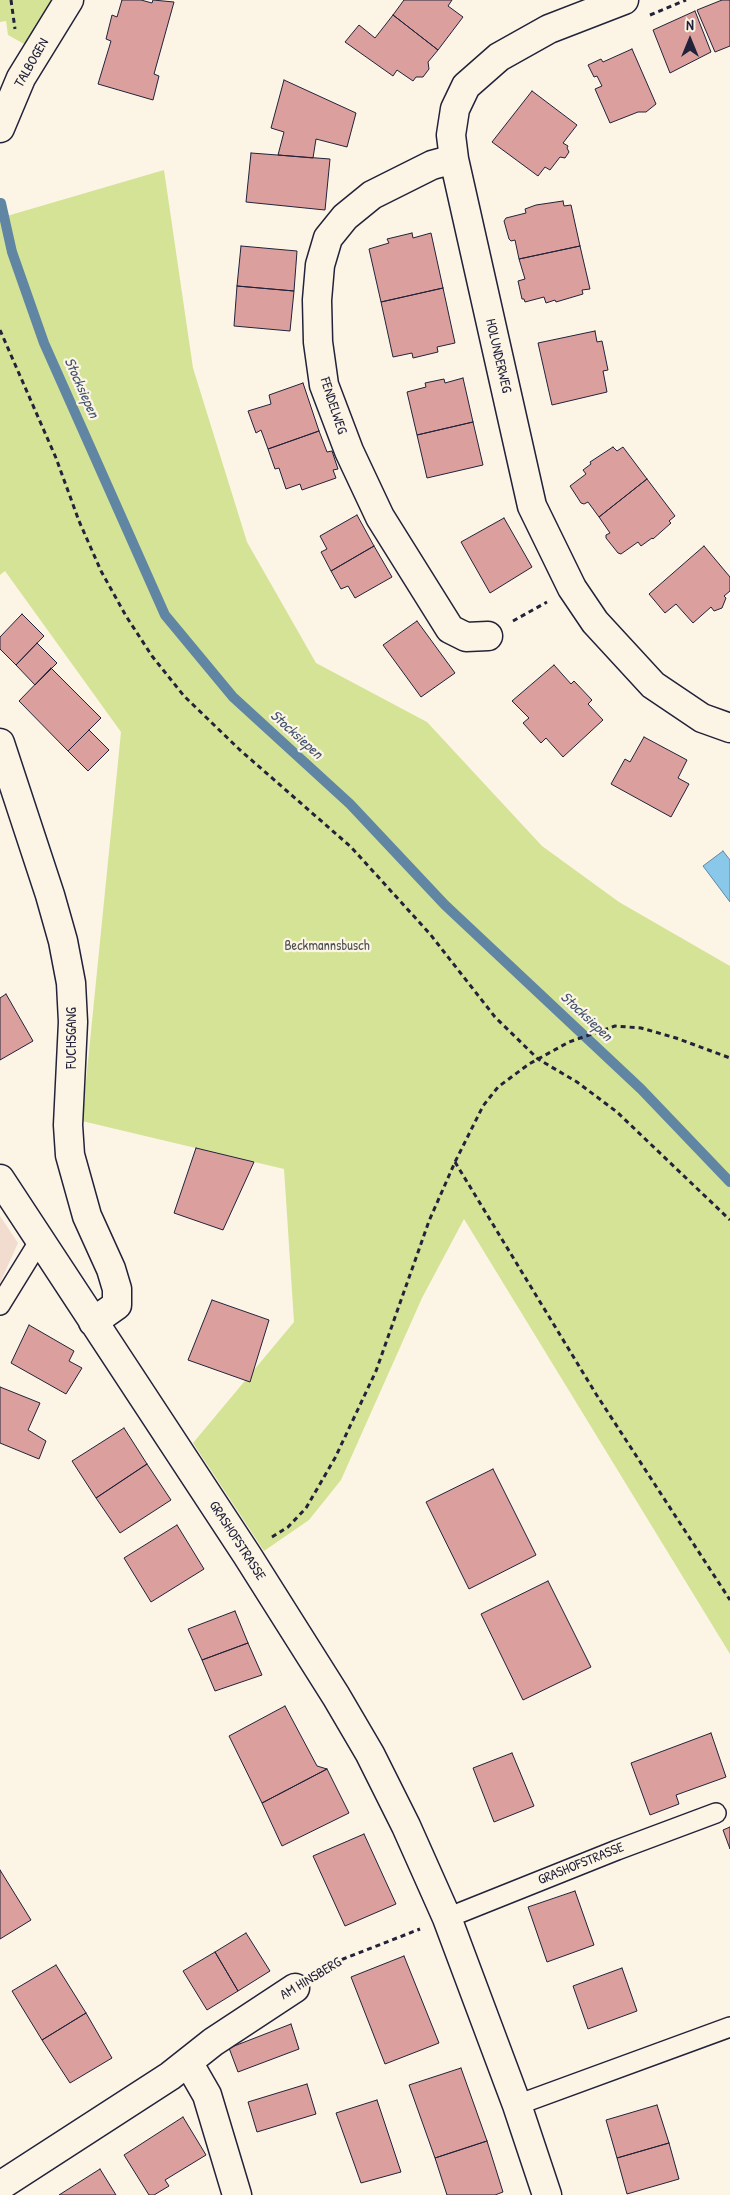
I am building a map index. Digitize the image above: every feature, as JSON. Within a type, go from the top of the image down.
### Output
[{"type":"street","name":"TALBOGEN","points":[[0,128],[21,78],[69,0]]},
{"type":"street","name":"HOLUNDERWEG","points":[[633,9],[549,29],[499,57],[466,86],[455,109],[451,135],[454,159],[532,506],[572,588],[595,622],[653,685],[702,718],[730,728]]},
{"type":"street","name":"FENDELWEG","points":[[454,159],[432,165],[372,195],[345,217],[328,238],[320,265],[317,300],[318,342],[324,385],[349,451],[380,517],[450,629],[466,637],[488,636]]},
{"type":"street","name":"FUCHSGANG","points":[[0,743],[50,895],[63,941],[71,984],[73,1022],[68,1125],[70,1155],[86,1216],[111,1269],[117,1289],[117,1305],[93,1322]]},
{"type":"street","name":"GRASHOFSTRASSE","points":[[0,1179],[247,1555],[336,1696],[370,1754],[406,1826],[447,1918],[517,2105],[547,2195]]},
{"type":"street","name":"AM HINSBERG","points":[[0,2186],[170,2076],[213,2042],[295,1988]]},
{"type":"street","points":[[188,2062],[207,2095],[237,2195]]},
{"type":"lane","points":[[0,1304],[40,1240]]},
{"type":"lane","name":"GRASHOFSTRASSE","points":[[447,1918],[617,1850],[716,1813]]},
{"type":"lane","points":[[517,2105],[730,2027]]},
{"type":"path","points":[[633,9],[686,0]]},
{"type":"path","points":[[0,330],[56,458],[79,521],[101,571],[126,616],[152,656],[184,696],[240,750],[351,847],[430,934],[495,1016],[538,1059],[576,1082],[617,1112],[730,1220]]},
{"type":"path","points":[[488,636],[572,588]]},
{"type":"path","points":[[247,1555],[288,1526],[306,1508],[336,1458],[376,1370],[429,1221],[455,1162],[483,1106],[498,1087],[512,1075],[569,1042],[615,1026],[641,1028],[676,1038],[730,1058]]},
{"type":"path","points":[[455,1162],[596,1394],[730,1600]]},
{"type":"path","name":"AM HINSBERG","points":[[295,1988],[317,1972],[343,1959],[447,1918]]},
{"type":"shaded area","points":[[0,1216],[18,1243],[0,1283]]},
{"type":"green space","points":[[0,0],[61,0],[33,49],[8,35],[6,21],[0,22]]},
{"type":"green space","name":"Beckmannsbusch","points":[[164,170],[193,368],[247,542],[316,663],[427,722],[542,846],[619,902],[730,966],[730,1654],[464,1219],[422,1298],[341,1480],[309,1520],[264,1551],[193,1443],[294,1322],[284,1169],[82,1121],[121,732],[5,571],[0,575],[0,218]]},
{"type":"water","points":[[723,851],[730,860],[730,902],[703,866]]},
{"type":"building","points":[[122,0],[141,0],[152,3],[153,0],[174,2],[154,74],[159,76],[153,100],[98,84],[111,41],[106,39],[112,15],[117,17]]},
{"type":"building","points":[[404,0],[452,0],[448,6],[463,17],[438,50],[393,15]]},
{"type":"building","points":[[722,0],[730,0],[730,46],[715,52],[697,10]]},
{"type":"building","points":[[695,11],[711,52],[670,73],[653,30]]},
{"type":"building","points":[[393,15],[438,50],[428,62],[429,69],[423,77],[416,77],[413,81],[397,70],[393,76],[345,42],[359,25],[375,38]]},
{"type":"building","points":[[632,49],[656,104],[646,112],[638,112],[610,123],[595,89],[602,86],[597,76],[594,77],[588,65],[601,59],[603,62]]},
{"type":"building","points":[[284,80],[356,113],[347,147],[316,139],[313,158],[278,155],[284,132],[271,128]]},
{"type":"building","points":[[532,91],[577,125],[563,143],[568,146],[569,152],[565,158],[560,157],[550,170],[545,167],[538,176],[492,142]]},
{"type":"building","points":[[251,153],[330,159],[325,210],[246,202]]},
{"type":"building","points":[[563,201],[564,206],[571,205],[580,246],[519,259],[515,240],[511,241],[509,239],[504,221],[506,218],[526,213],[525,209],[536,205]]},
{"type":"building","points":[[412,233],[413,238],[431,233],[443,288],[381,302],[369,249],[389,243],[387,239]]},
{"type":"building","points":[[241,246],[297,251],[294,291],[237,286]]},
{"type":"building","points":[[580,246],[590,289],[582,290],[583,294],[556,302],[555,300],[546,303],[544,297],[525,302],[522,299],[518,281],[525,279],[519,259]]},
{"type":"building","points":[[237,286],[294,291],[290,331],[234,326]]},
{"type":"building","points":[[443,288],[455,343],[437,347],[438,352],[413,358],[412,353],[393,357],[381,302]]},
{"type":"building","points":[[595,331],[597,342],[602,341],[608,370],[603,371],[607,392],[552,405],[538,343]]},
{"type":"building","points":[[463,378],[473,422],[417,435],[407,392],[426,387],[425,383],[444,379],[445,383]]},
{"type":"building","points":[[303,383],[319,431],[268,449],[261,430],[256,433],[248,411],[271,404],[269,395]]},
{"type":"building","points":[[473,422],[483,465],[427,478],[417,435]]},
{"type":"building","points":[[319,431],[327,452],[332,451],[338,469],[333,470],[336,478],[302,490],[300,484],[286,489],[279,468],[275,469],[268,449]]},
{"type":"building","points":[[613,447],[617,451],[623,447],[647,479],[599,517],[588,502],[581,503],[570,486],[586,474],[583,470],[591,464],[590,462]]},
{"type":"building","points":[[647,479],[675,516],[669,521],[671,523],[653,539],[641,546],[638,542],[621,554],[618,553],[606,538],[606,535],[610,533],[599,517]]},
{"type":"building","points":[[357,515],[374,546],[331,571],[321,552],[327,549],[320,536]]},
{"type":"building","points":[[504,518],[532,567],[490,593],[461,542]]},
{"type":"building","points":[[374,546],[392,577],[355,598],[348,586],[341,589],[331,571]]},
{"type":"building","points":[[704,546],[730,577],[730,591],[724,596],[726,598],[722,608],[714,611],[711,607],[693,623],[676,604],[665,613],[649,594]]},
{"type":"building","points":[[22,614],[44,636],[16,665],[0,649],[0,637]]},
{"type":"building","points":[[417,621],[455,673],[421,697],[383,645]]},
{"type":"building","points":[[37,643],[57,663],[35,685],[16,665]]},
{"type":"building","points":[[554,665],[571,684],[574,681],[592,700],[588,704],[603,720],[563,757],[546,738],[541,743],[523,723],[529,718],[512,701]]},
{"type":"building","points":[[51,668],[101,718],[68,751],[19,701]]},
{"type":"building","points":[[89,730],[109,750],[88,771],[68,751]]},
{"type":"building","points":[[644,737],[687,760],[678,778],[689,784],[671,817],[611,784],[625,759],[630,762]]},
{"type":"building","points":[[6,994],[33,1041],[0,1060],[0,998]]},
{"type":"building","points":[[196,1148],[254,1162],[223,1230],[174,1213]]},
{"type":"building","points":[[212,1300],[269,1320],[250,1382],[188,1360]]},
{"type":"building","points":[[29,1325],[74,1351],[69,1361],[82,1368],[66,1394],[11,1363]]},
{"type":"building","points":[[0,1387],[40,1403],[28,1430],[46,1441],[39,1459],[0,1443]]},
{"type":"building","points":[[124,1428],[147,1464],[96,1498],[72,1461]]},
{"type":"building","points":[[147,1464],[171,1500],[120,1533],[96,1498]]},
{"type":"building","points":[[493,1469],[536,1555],[469,1589],[426,1502]]},
{"type":"building","points":[[177,1525],[204,1569],[151,1602],[124,1558]]},
{"type":"building","points":[[548,1581],[591,1667],[523,1700],[481,1614]]},
{"type":"building","points":[[235,1611],[248,1643],[202,1660],[188,1629]]},
{"type":"building","points":[[248,1643],[262,1675],[215,1691],[202,1660]]},
{"type":"building","points":[[285,1706],[317,1766],[327,1769],[262,1803],[229,1736]]},
{"type":"building","points":[[711,1733],[726,1777],[676,1795],[679,1804],[650,1815],[631,1763]]},
{"type":"building","points":[[512,1753],[534,1806],[494,1822],[473,1768]]},
{"type":"building","points":[[327,1769],[349,1813],[282,1846],[262,1803]]},
{"type":"building","points":[[730,1827],[730,1849],[723,1830]]},
{"type":"building","points":[[364,1834],[396,1904],[345,1926],[313,1856]]},
{"type":"building","points":[[0,1870],[31,1920],[0,1939]]},
{"type":"building","points":[[575,1891],[594,1945],[547,1962],[528,1907]]},
{"type":"building","points":[[246,1933],[270,1971],[238,1991],[215,1952]]},
{"type":"building","points":[[215,1952],[238,1991],[207,2010],[183,1971]]},
{"type":"building","points":[[404,1956],[439,2043],[385,2064],[351,1977]]},
{"type":"building","points":[[56,1965],[86,2013],[42,2040],[12,1991]]},
{"type":"building","points":[[622,1968],[637,2011],[588,2029],[573,1986]]},
{"type":"building","points":[[86,2013],[112,2058],[70,2083],[42,2040]]},
{"type":"building","points":[[291,2024],[299,2049],[238,2072],[229,2048]]},
{"type":"building","points":[[461,2068],[487,2141],[435,2158],[409,2085]]},
{"type":"building","points":[[307,2084],[316,2114],[257,2132],[248,2102]]},
{"type":"building","points":[[377,2100],[401,2172],[361,2183],[336,2113]]},
{"type":"building","points":[[657,2105],[669,2143],[617,2158],[606,2120]]},
{"type":"building","points":[[183,2117],[206,2155],[165,2180],[169,2186],[154,2195],[149,2195],[124,2155]]},
{"type":"building","points":[[487,2141],[503,2192],[495,2195],[447,2195],[435,2158]]},
{"type":"building","points":[[669,2143],[679,2179],[627,2194],[617,2158]]},
{"type":"building","points":[[100,2169],[116,2195],[59,2195]]},
{"type":"waterway","name":"Stocksiepen","points":[[1,203],[12,252],[44,343],[165,615],[233,697],[350,804],[445,905],[641,1089],[730,1182]]}]
